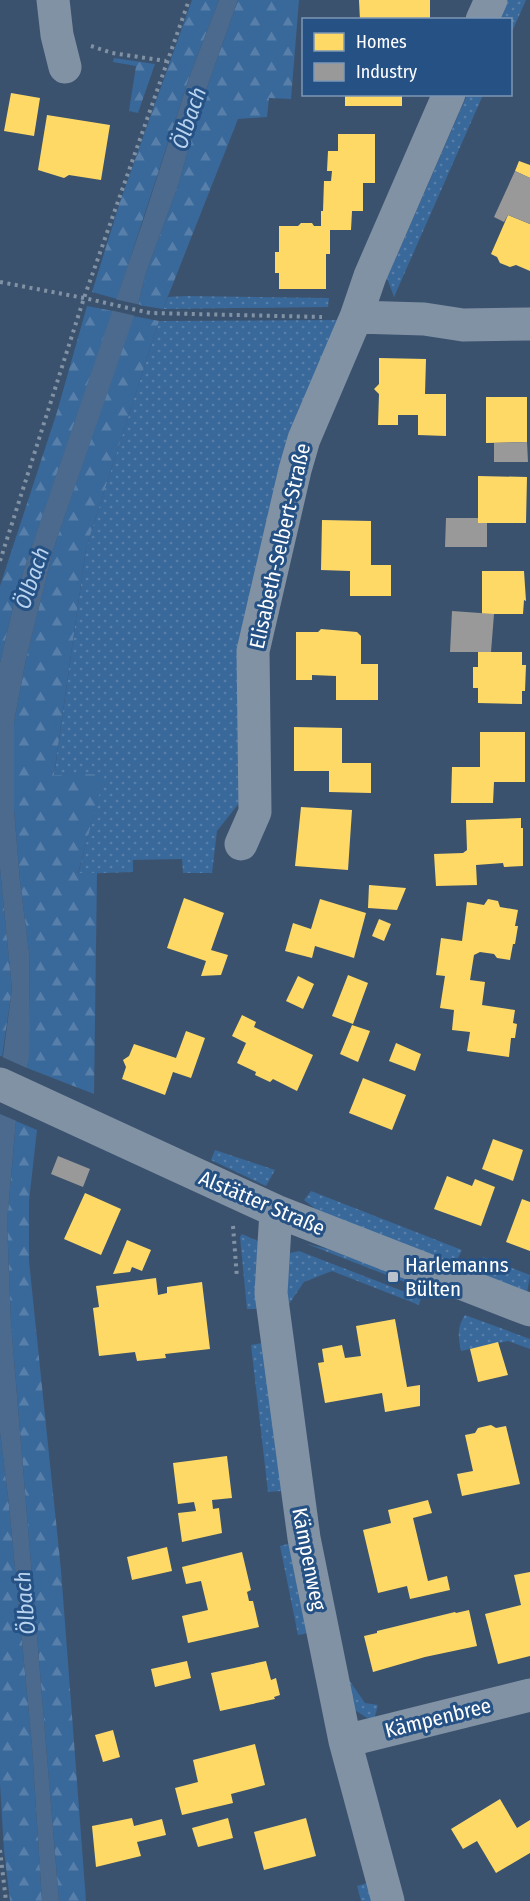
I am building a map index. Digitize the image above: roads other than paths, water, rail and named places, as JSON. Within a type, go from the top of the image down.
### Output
[{"type":"street","points":[[53,0],[57,35],[65,67]]},
{"type":"street","points":[[483,18],[491,0]]},
{"type":"street","name":"Elisabeth-Selbert-Straße","points":[[241,844],[255,812],[254,651],[295,470],[304,439],[356,317],[370,276],[448,96]]},
{"type":"street","points":[[356,317],[424,319],[463,325],[530,324]]},
{"type":"street","name":"Alstätter Straße","points":[[0,1084],[276,1211],[530,1310]]},
{"type":"street","name":"Kämpenweg","points":[[276,1211],[270,1293],[303,1538],[345,1741],[388,1901]]},
{"type":"street","name":"Kämpenbree","points":[[345,1741],[530,1695]]},
{"type":"water","name":"Ölbach","points":[[219,0],[238,0],[199,110],[179,183],[145,276],[138,305],[54,547],[26,659],[14,722],[14,810],[29,952],[30,1028],[29,1057],[16,1121],[7,1222],[11,1323],[59,1901],[42,1901],[32,1746],[0,1432],[0,1078],[12,989],[0,868],[0,663],[17,590],[143,221],[190,75]]},
{"type":"place","name":"Harlemanns Bülten","points":[[393,1277]]}]
